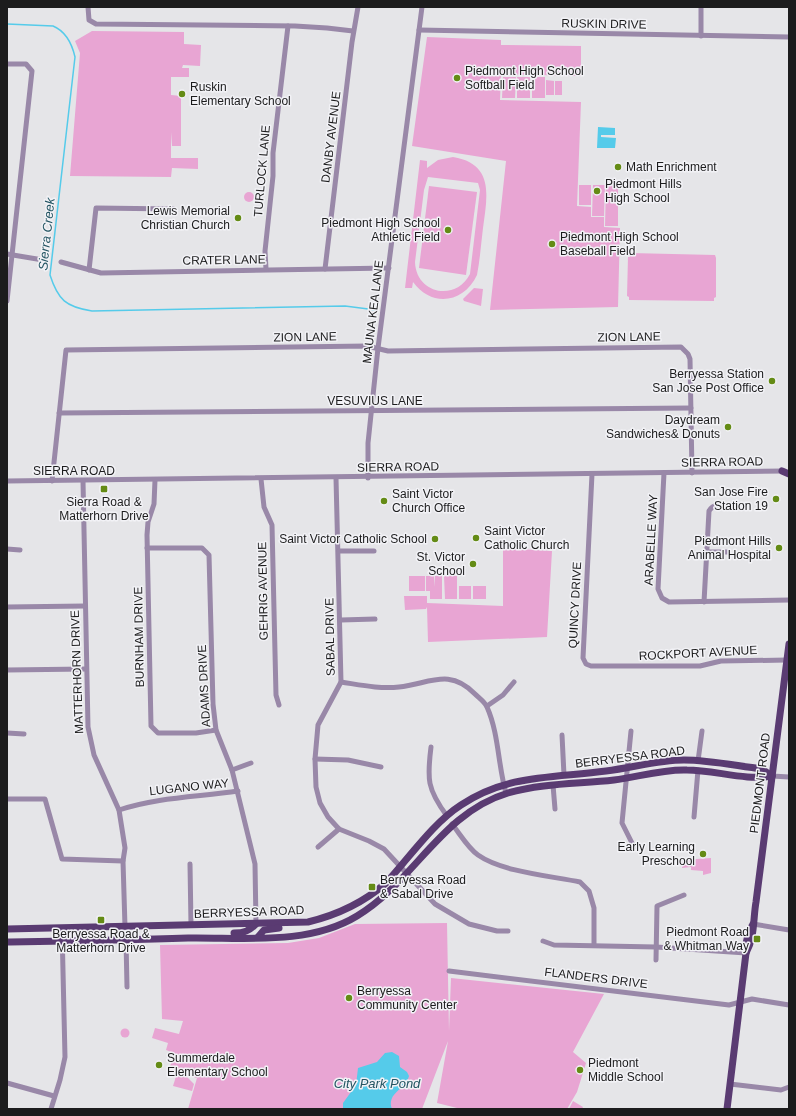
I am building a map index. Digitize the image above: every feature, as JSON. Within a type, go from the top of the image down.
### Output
[{"type":"main road","name":"PIEDMONT ROAD","points":[[727,1109],[746,953],[745,944],[748,932],[753,924],[789,644]]},
{"type":"main road","name":"BERRYESSA ROAD","points":[[7,929],[286,924],[312,921],[334,915],[351,908],[374,893],[447,816],[460,805],[482,792],[503,784],[535,778],[628,768],[669,761],[698,761],[762,769],[772,776]]},
{"type":"main road","name":"BERRYESSA ROAD","points":[[7,942],[258,937],[302,934],[339,925],[355,918],[379,902],[407,874],[452,824],[476,806],[506,793],[553,785],[627,778],[670,770],[698,770],[761,778],[772,776]]},
{"type":"main road","points":[[201,938],[219,933],[243,932],[251,929],[256,924]]},
{"type":"main road","points":[[258,937],[264,930],[278,928],[286,924]]},
{"type":"street","points":[[88,7],[90,22],[96,24],[288,26],[353,31]]},
{"type":"street","name":"DANBY AVENUE","points":[[325,269],[353,31],[358,7]]},
{"type":"street","name":"MAUNA KEA LANE","points":[[368,478],[368,444],[378,348],[422,7]]},
{"type":"street","points":[[701,7],[701,36]]},
{"type":"street","name":"TURLOCK LANE","points":[[266,269],[265,251],[273,176],[273,153],[288,26]]},
{"type":"street","name":"RUSKIN DRIVE","points":[[419,30],[789,37]]},
{"type":"street","points":[[7,64],[26,64],[32,71],[10,255],[7,301]]},
{"type":"street","points":[[89,270],[96,208],[174,209]]},
{"type":"street","points":[[10,255],[43,260]]},
{"type":"street","name":"CRATER LANE","points":[[61,262],[101,272],[389,268]]},
{"type":"street","name":"ZION LANE","points":[[52,481],[66,350],[366,346],[388,350],[676,346],[685,350],[690,359],[691,408]]},
{"type":"street","points":[[691,408],[692,473]]},
{"type":"street","name":"VESUVIUS LANE","points":[[59,413],[351,410],[372,412],[691,408]]},
{"type":"street","name":"SIERRA ROAD","points":[[7,481],[787,472]]},
{"type":"street","name":"ARABELLE WAY","points":[[664,473],[658,591],[662,598],[669,602],[789,600]]},
{"type":"street","name":"QUINCY DRIVE","points":[[586,664],[582,658],[592,474]]},
{"type":"street","name":"SABAL DRIVE","points":[[336,478],[339,551],[341,682],[318,725],[315,759],[316,786],[320,803],[328,817],[339,829],[369,841],[384,849],[435,904],[469,924],[497,931],[508,931]]},
{"type":"street","name":"GEHRIG AVENUE","points":[[261,479],[264,506],[272,525],[276,695],[279,704]]},
{"type":"street","name":"BURNHAM DRIVE","points":[[155,480],[154,504],[148,522],[147,548],[151,726],[153,730],[158,733],[196,733],[216,730]]},
{"type":"street","name":"MATTERHORN DRIVE","points":[[83,481],[88,727],[91,746],[119,810],[125,848],[123,862],[125,927]]},
{"type":"street","points":[[704,602],[709,511],[712,507],[717,505],[734,505]]},
{"type":"street","name":"ADAMS DRIVE","points":[[147,548],[202,548],[209,555],[213,704],[216,730],[232,770],[255,864],[256,924]]},
{"type":"street","points":[[7,549],[20,550]]},
{"type":"street","points":[[339,551],[374,551]]},
{"type":"street","points":[[707,552],[727,552]]},
{"type":"street","points":[[7,607],[85,606]]},
{"type":"street","points":[[340,620],[375,619]]},
{"type":"street","name":"ROCKPORT AVENUE","points":[[586,664],[591,666],[700,666],[722,661],[787,660]]},
{"type":"street","points":[[7,670],[86,669]]},
{"type":"street","points":[[341,682],[377,688],[400,687],[426,680],[449,679],[468,686],[487,706],[494,725],[503,784],[506,793]]},
{"type":"street","points":[[487,706],[503,695],[514,682]]},
{"type":"street","points":[[698,761],[702,731]]},
{"type":"street","points":[[631,732],[627,760],[628,768],[622,823],[634,847]]},
{"type":"street","points":[[7,734],[24,734]]},
{"type":"street","points":[[562,735],[564,775]]},
{"type":"street","points":[[430,747],[428,774],[431,791],[447,816]]},
{"type":"street","points":[[315,759],[348,760],[381,767]]},
{"type":"street","points":[[232,770],[251,762]]},
{"type":"street","points":[[694,817],[698,770]]},
{"type":"street","points":[[772,776],[789,777]]},
{"type":"street","points":[[553,785],[555,809]]},
{"type":"street","name":"LUGANO WAY","points":[[119,810],[164,798],[200,797],[238,791]]},
{"type":"street","points":[[7,799],[45,799],[62,859],[123,862]]},
{"type":"street","points":[[452,824],[477,854],[489,862],[503,867],[580,882],[589,891],[594,908],[594,945]]},
{"type":"street","points":[[318,847],[339,829]]},
{"type":"street","points":[[190,864],[191,925]]},
{"type":"street","points":[[656,960],[657,906],[684,895]]},
{"type":"street","points":[[753,924],[789,930]]},
{"type":"street","points":[[51,1109],[65,1057],[62,928]]},
{"type":"street","points":[[126,940],[127,987]]},
{"type":"street","points":[[543,941],[554,945],[656,947],[746,953]]},
{"type":"street","name":"FLANDERS DRIVE","points":[[449,971],[729,1005],[752,999],[789,1005]]},
{"type":"street","points":[[7,1083],[54,1096]]},
{"type":"street","points":[[730,1084],[781,1090],[789,1087]]},
{"type":"shaded area","points":[[92,31],[184,32],[184,44],[201,45],[200,66],[183,65],[182,68],[189,68],[189,77],[171,77],[171,95],[181,96],[181,146],[172,146],[171,132],[171,158],[198,158],[198,169],[172,168],[171,177],[70,176],[80,53],[75,41]]},
{"type":"shaded area","points":[[427,37],[501,40],[501,45],[581,46],[581,76],[501,74],[500,100],[581,102],[577,206],[591,207],[591,217],[604,217],[604,227],[620,228],[618,307],[490,310],[506,161],[412,146]]},
{"type":"shaded area","points":[[503,77],[516,77],[515,98],[502,98]]},
{"type":"shaded area","points":[[517,77],[530,77],[530,98],[517,98]]},
{"type":"shaded area","points":[[532,77],[545,77],[545,98],[532,98]]},
{"type":"shaded area","points":[[546,80],[554,81],[554,95],[546,95]]},
{"type":"shaded area","points":[[555,81],[562,81],[562,95],[555,95]]},
{"type":"shaded area","points":[[453,157],[467,161],[476,167],[482,174],[486,194],[485,216],[477,275],[464,292],[447,299],[438,299],[429,296],[413,282],[412,288],[405,288],[420,160],[427,161],[427,168],[438,160]],"holes":[[[428,177],[478,183],[480,190],[470,274],[464,283],[447,291],[429,287],[422,281],[417,273],[415,262],[424,190]]]},
{"type":"shaded area","points":[[579,185],[591,185],[591,205],[579,205]]},
{"type":"shaded area","points":[[593,185],[605,185],[604,216],[592,216]]},
{"type":"shaded area","points":[[606,185],[618,185],[618,226],[605,226]]},
{"type":"shaded area","name":"Piedmont High School Athletic Field","points":[[429,186],[477,192],[466,275],[419,268]]},
{"type":"shaded area","points":[[247,192],[251,192],[254,197],[251,202],[247,202],[244,199],[244,195]]},
{"type":"shaded area","points":[[630,253],[715,255],[716,297],[714,298],[714,301],[629,300],[629,297],[627,296],[628,257],[630,257]]},
{"type":"shaded area","points":[[474,288],[483,289],[481,306],[464,301],[463,299]]},
{"type":"shaded area","points":[[503,548],[552,551],[547,637],[428,642],[427,607],[426,609],[405,610],[404,596],[427,596],[427,603],[503,606]]},
{"type":"shaded area","points":[[409,576],[425,576],[425,591],[409,591]]},
{"type":"shaded area","points":[[426,576],[434,576],[434,587],[435,576],[442,576],[442,599],[430,599],[430,591],[426,591]]},
{"type":"shaded area","points":[[444,576],[457,576],[457,599],[445,599]]},
{"type":"shaded area","points":[[459,586],[471,586],[471,599],[459,599]]},
{"type":"shaded area","points":[[473,586],[486,586],[486,599],[473,599]]},
{"type":"shaded area","points":[[711,858],[711,873],[703,875],[703,871],[691,870],[691,867],[682,868],[683,860]]},
{"type":"shaded area","points":[[447,923],[449,1031],[451,978],[604,994],[573,1052],[586,1063],[577,1092],[567,1109],[461,1109],[437,1103],[448,1041],[422,1109],[188,1109],[197,1078],[173,1071],[170,1067],[174,1053],[166,1050],[168,1043],[152,1038],[155,1028],[179,1034],[183,1021],[162,1019],[160,945],[288,943],[319,938],[355,924]]},
{"type":"shaded area","points":[[125,1028],[130,1033],[125,1038],[120,1033]]},
{"type":"shaded area","points":[[177,1073],[185,1075],[194,1084],[192,1091],[173,1086]]},
{"type":"shaded area","points":[[573,1101],[583,1107],[582,1109],[569,1109]]},
{"type":"water","points":[[598,127],[615,128],[615,135],[601,135],[601,137],[616,138],[615,148],[597,148]]},
{"type":"water","name":"City Park Pond","points":[[392,1052],[399,1056],[400,1067],[407,1072],[409,1076],[394,1095],[391,1104],[392,1109],[343,1109],[343,1103],[356,1085],[358,1068],[377,1062],[385,1053]]},
{"type":"waterway","name":"Sierra Creek","points":[[7,24],[53,26],[61,31],[67,38],[75,57],[50,275],[56,291],[64,301],[76,307],[92,311],[345,306],[376,310]]},
{"type":"place","name":"Piedmont High School Softball Field","points":[[457,78]]},
{"type":"place","name":"Ruskin Elementary School","points":[[182,94]]},
{"type":"place","name":"Math Enrichment","points":[[618,167]]},
{"type":"place","name":"Piedmont Hills High School","points":[[597,191]]},
{"type":"place","name":"Lewis Memorial Christian Church","points":[[238,218]]},
{"type":"place","name":"Piedmont High School Athletic Field","points":[[448,230]]},
{"type":"place","name":"Piedmont High School Baseball Field","points":[[552,244]]},
{"type":"place","name":"Berryessa Station San Jose Post Office","points":[[772,381]]},
{"type":"place","name":"Daydream Sandwiches& Donuts","points":[[728,427]]},
{"type":"place","name":"Sierra Road & Matterhorn Drive","points":[[104,489]]},
{"type":"place","name":"San Jose Fire Station 19","points":[[776,499]]},
{"type":"place","name":"Saint Victor Church Office","points":[[384,501]]},
{"type":"place","name":"Saint Victor Catholic Church","points":[[476,538]]},
{"type":"place","name":"Saint Victor Catholic School","points":[[435,539]]},
{"type":"place","name":"Piedmont Hills Animal Hospital","points":[[779,548]]},
{"type":"place","name":"St. Victor School","points":[[473,564]]},
{"type":"place","name":"Early Learning Preschool","points":[[703,854]]},
{"type":"place","name":"Berryessa Road & Sabal Drive","points":[[372,887]]},
{"type":"place","name":"Berryessa Road & Matterhorn Drive","points":[[101,920]]},
{"type":"place","name":"Piedmont Road & Whitman Way","points":[[757,939]]},
{"type":"place","name":"Berryessa Community Center","points":[[349,998]]},
{"type":"place","name":"Summerdale Elementary School","points":[[159,1065]]},
{"type":"place","name":"Piedmont Middle School","points":[[580,1070]]}]
